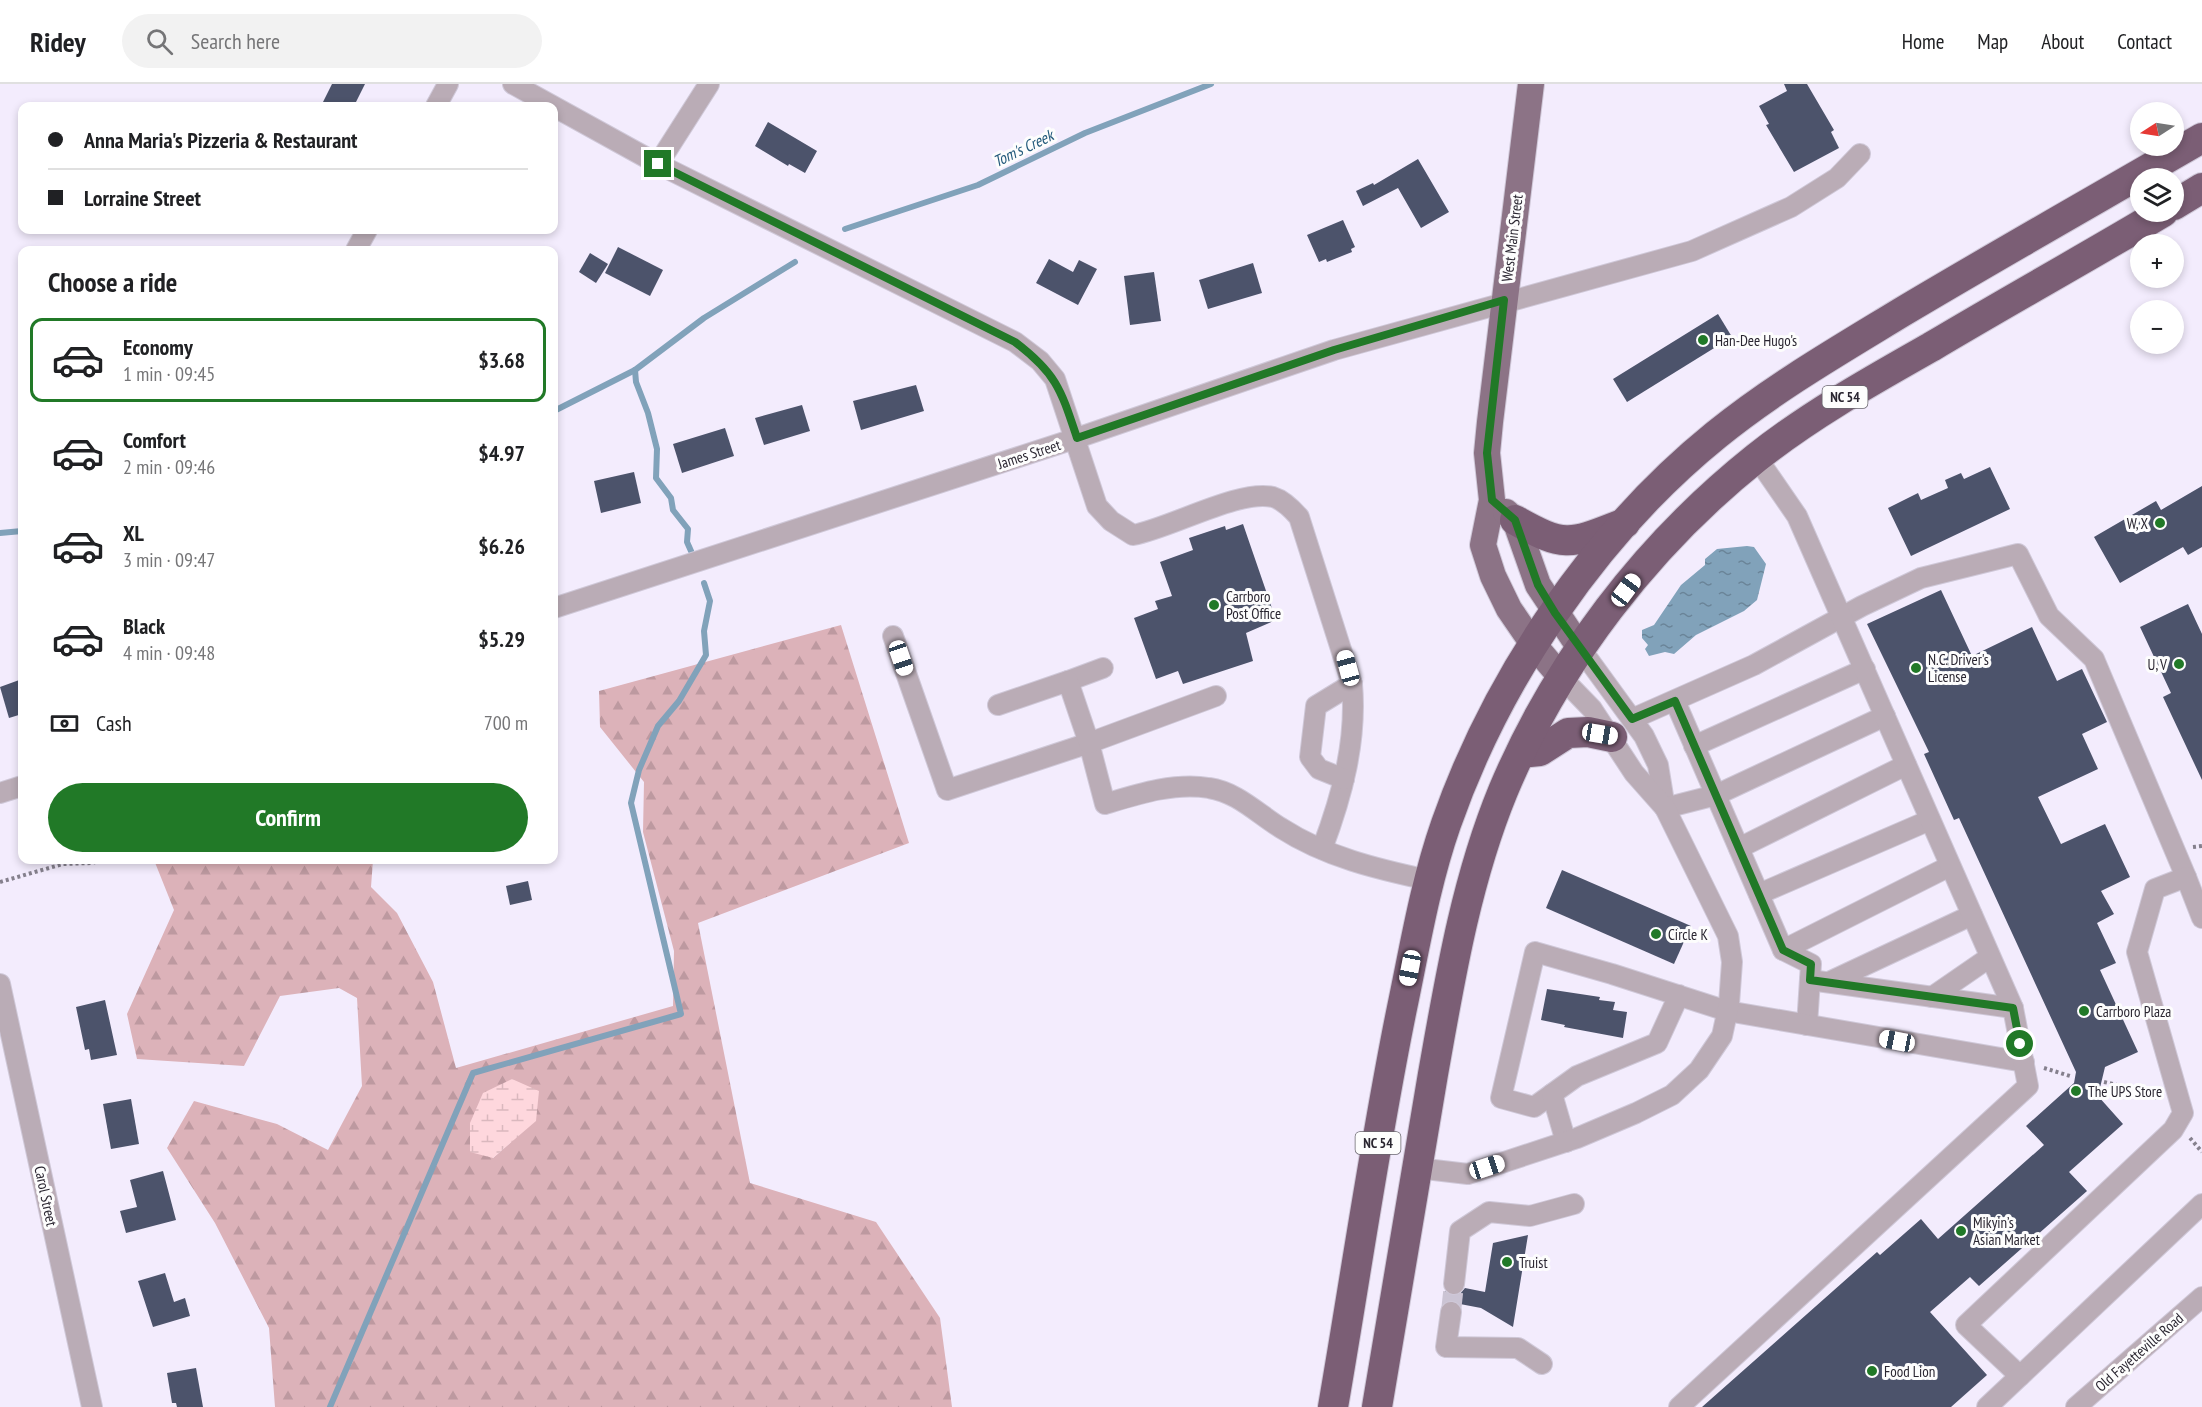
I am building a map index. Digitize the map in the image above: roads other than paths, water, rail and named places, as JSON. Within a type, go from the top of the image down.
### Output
[{"type":"highway","name":"NC 54","points":[[1333,1407],[1393,1055],[1428,880],[1463,776],[1505,691],[1533,644],[1625,523],[1713,438],[1785,384],[1924,299],[2202,138]]},
{"type":"highway","points":[[2184,199],[2202,188]]},
{"type":"highway","name":"NC 54","points":[[1377,1407],[1462,920],[1490,827],[1521,753],[1561,677],[1580,648],[1651,557],[1707,501],[1757,458],[1818,414],[1869,383],[2146,222]]},
{"type":"highway","points":[[1515,520],[1544,536],[1565,541],[1594,535],[1625,523]]},
{"type":"highway","points":[[1521,753],[1540,752],[1568,733],[1622,728]]},
{"type":"main road","name":"West Main Street","points":[[1531,84],[1487,453],[1492,500],[1483,545],[1493,576],[1509,609],[1533,644],[1561,677]]},
{"type":"main road","points":[[1492,500],[1515,520],[1538,585],[1580,648]]},
{"type":"street","points":[[438,102],[448,84]]},
{"type":"street","points":[[513,84],[546,102]]},
{"type":"street","points":[[658,164],[709,84]]},
{"type":"street","points":[[558,109],[658,164],[1015,342],[1040,361],[1055,379],[1077,438],[1097,506],[1111,521],[1133,535],[1151,532],[1246,497],[1273,498],[1289,506],[1299,517],[1352,684],[1352,738],[1337,809],[1322,849]]},
{"type":"street","name":"James Street","points":[[558,607],[1077,438],[1334,350],[1504,300],[1692,251],[1791,207],[1837,178],[1860,154]]},
{"type":"street","points":[[1679,1407],[2028,1086],[2013,1008],[1797,516],[1757,458]]},
{"type":"street","points":[[1622,728],[1754,665],[1842,619],[1862,606],[1921,578],[2018,554],[2049,616],[2094,659],[2202,918]]},
{"type":"street","points":[[893,636],[947,790],[1089,743],[1216,696]]},
{"type":"street","points":[[1417,1168],[1467,1174],[1566,1142],[1636,1113],[1672,1095],[1699,1070],[1722,1036],[1732,962],[1728,936],[1665,808],[1634,773],[1622,728],[1580,648]]},
{"type":"street","points":[[998,705],[1103,668]]},
{"type":"street","points":[[1694,746],[1865,669]]},
{"type":"street","points":[[1561,677],[1592,709],[1622,728],[1658,765],[1665,808]]},
{"type":"street","points":[[1068,681],[1106,804],[1142,793],[1191,786],[1212,788],[1248,804],[1281,829],[1322,849],[1351,861],[1428,880]]},
{"type":"street","points":[[1344,779],[1319,769],[1310,757],[1316,705],[1352,684]]},
{"type":"street","points":[[1675,701],[1783,950],[1811,964],[1820,981],[1807,1025]]},
{"type":"street","points":[[1665,808],[1716,795],[1885,716]]},
{"type":"street","points":[[1739,849],[1906,765]]},
{"type":"street","points":[[0,793],[18,787]]},
{"type":"street","points":[[1759,894],[1930,820]]},
{"type":"street","points":[[1783,950],[1950,866]]},
{"type":"street","points":[[2020,1376],[1966,1325],[2187,1118],[2137,952],[2155,889],[2186,877]]},
{"type":"street","points":[[1820,981],[1972,915]]},
{"type":"street","points":[[1679,996],[1657,1042],[1577,1076],[1534,1107],[1501,1098],[1534,952],[1679,996],[1727,1011],[2024,1062]]},
{"type":"street","points":[[1932,997],[1990,957]]},
{"type":"street","points":[[1820,981],[2013,1008]]},
{"type":"street","name":"Carol Street","points":[[0,984],[92,1407]]},
{"type":"street","points":[[1552,1094],[1566,1142]]},
{"type":"street","points":[[1454,1284],[1460,1231],[1489,1212],[1530,1216],[1574,1204]]},
{"type":"street","points":[[1987,1407],[2202,1204]]},
{"type":"street","name":"Old Fayetteville Road","points":[[2076,1407],[2202,1297]]},
{"type":"street","points":[[1450,1312],[1446,1347],[1518,1348],[1535,1359]]},
{"type":"water","points":[[1754,547],[1766,564],[1757,600],[1744,611],[1696,635],[1674,654],[1665,652],[1649,656],[1645,649],[1648,645],[1642,638],[1642,630],[1654,625],[1681,585],[1705,565],[1705,559],[1717,549]]},
{"type":"waterway","name":"Tom's Creek","points":[[845,229],[978,185],[1085,133],[1211,84]]},
{"type":"waterway","name":"Tom's Creek","points":[[558,409],[635,370],[704,318],[795,262]]},
{"type":"waterway","points":[[635,370],[636,382],[648,413],[657,449],[656,478],[671,498],[673,510],[688,529],[687,542],[691,551]]},
{"type":"waterway","name":"Tom's Creek","points":[[0,533],[18,531]]},
{"type":"waterway","points":[[330,1407],[473,1073],[681,1014],[631,803],[639,770],[658,726],[679,701],[706,655],[704,631],[710,601],[704,583]]},
{"type":"tunnel","points":[[1451,1312],[1454,1284]]},
{"type":"place","name":"Han-Dee Hugo's","points":[[1703,340]]},
{"type":"place","name":"W, X","points":[[2160,523]]},
{"type":"place","name":"Carrboro Post Office","points":[[1214,605]]},
{"type":"place","name":"U, V","points":[[2179,664]]},
{"type":"place","name":"N.C. Driver's License","points":[[1916,668]]},
{"type":"place","name":"Circle K","points":[[1656,934]]},
{"type":"place","name":"Carrboro Plaza","points":[[2084,1011]]},
{"type":"place","name":"The UPS Store","points":[[2076,1091]]},
{"type":"place","name":"Mikyin’s Asian Market","points":[[1961,1231]]},
{"type":"place","name":"Truist","points":[[1507,1262]]},
{"type":"place","name":"Food Lion","points":[[1872,1371]]}]
